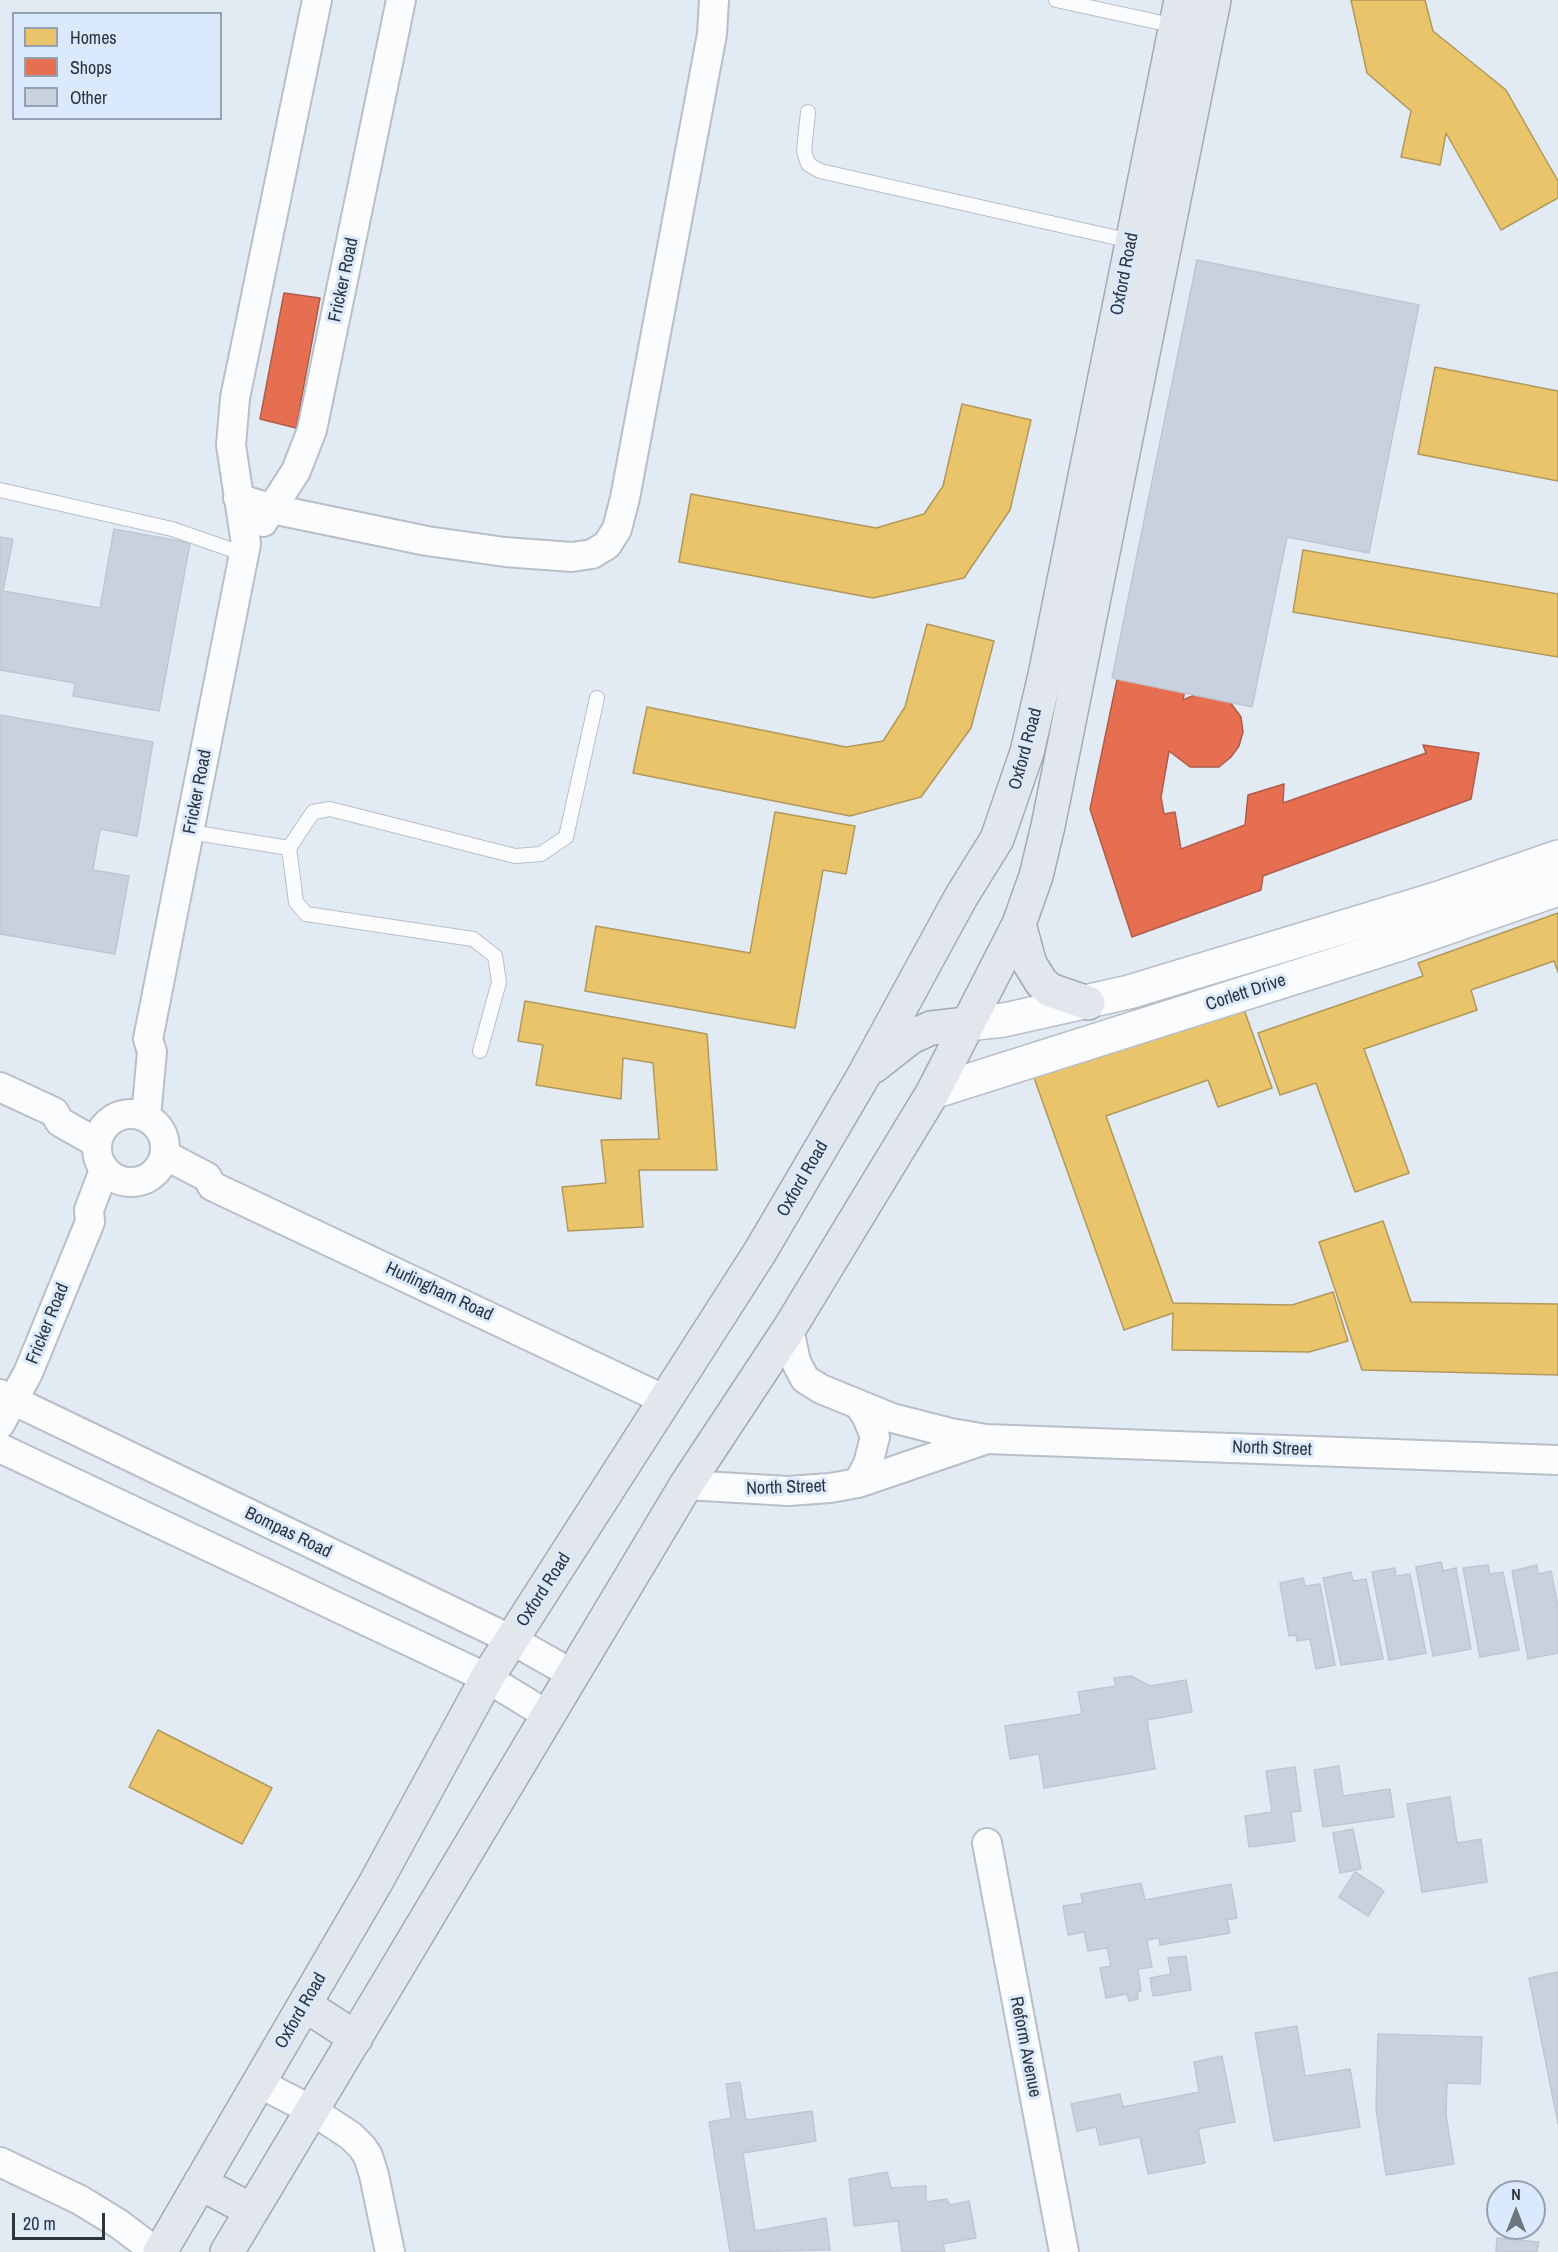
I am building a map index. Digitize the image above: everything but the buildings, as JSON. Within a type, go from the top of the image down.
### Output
[{"type":"main road","name":"Oxford Road","points":[[227,2252],[686,1485],[789,1329],[933,1092],[1019,924],[1036,876],[1048,826],[1214,0]]},
{"type":"main road","name":"Oxford Road","points":[[158,2252],[305,2005],[487,1678],[760,1252],[864,1075],[944,927],[984,862],[1009,810],[1027,752],[1045,675],[1178,13]]},
{"type":"main road","name":"Corlett Drive","points":[[967,1024],[1004,1020],[1088,1003],[1436,899],[1558,857]]},
{"type":"main road","name":"Corlett Drive","points":[[933,1092],[1403,943],[1558,889]]},
{"type":"main road","points":[[1019,924],[1030,964],[1041,982],[1050,990],[1088,1003]]},
{"type":"main road","points":[[864,1075],[911,1037],[931,1028],[967,1024]]},
{"type":"main road","points":[[305,2005],[356,2038]]},
{"type":"main road","points":[[200,2183],[251,2210]]},
{"type":"street","name":"Fricker Road","points":[[0,1424],[7,1397],[28,1373],[90,1222],[89,1210],[139,1051],[148,1040],[245,549],[231,445],[236,398],[317,0]]},
{"type":"street","name":"Fricker Road","points":[[245,549],[296,471],[312,430],[401,0]]},
{"type":"street","points":[[238,498],[272,508],[427,541],[505,552],[572,557],[592,554],[607,545],[617,529],[625,498],[712,34],[714,0]]},
{"type":"street","points":[[0,1087],[54,1112],[60,1122],[114,1134],[158,1126],[165,1140],[150,1171]]},
{"type":"street","name":"Hurlingham Road","points":[[114,1134],[116,1180],[150,1171],[202,1188],[212,1185],[665,1400]]},
{"type":"street","name":"Fricker Road","points":[[90,1222],[150,1171]]},
{"type":"street","name":"North Street","points":[[789,1329],[796,1362],[806,1379],[821,1389],[892,1418],[986,1439],[1558,1460]]},
{"type":"street","name":"Bompas Road","points":[[7,1397],[512,1640],[574,1675]]},
{"type":"street","points":[[858,1483],[868,1464],[875,1437],[859,1405]]},
{"type":"street","name":"North Street","points":[[686,1485],[788,1491],[858,1483],[986,1439]]},
{"type":"street","points":[[0,1448],[487,1678],[549,1716]]},
{"type":"street","name":"Reform Avenue","points":[[987,1843],[1064,2252]]},
{"type":"street","points":[[259,2083],[313,2111],[351,2136],[368,2156],[390,2252]]},
{"type":"street","points":[[0,2163],[80,2200],[158,2252]]},
{"type":"lane","points":[[1056,0],[1178,13]]},
{"type":"lane","points":[[808,112],[804,151],[808,164],[820,171],[1131,241]]},
{"type":"lane","points":[[0,490],[172,529],[245,549]]},
{"type":"lane","points":[[480,1051],[500,982],[495,956],[473,939],[306,914],[296,902],[288,848],[313,812],[330,809],[515,856],[541,854],[566,837],[597,698]]},
{"type":"lane","points":[[190,832],[288,848]]}]
